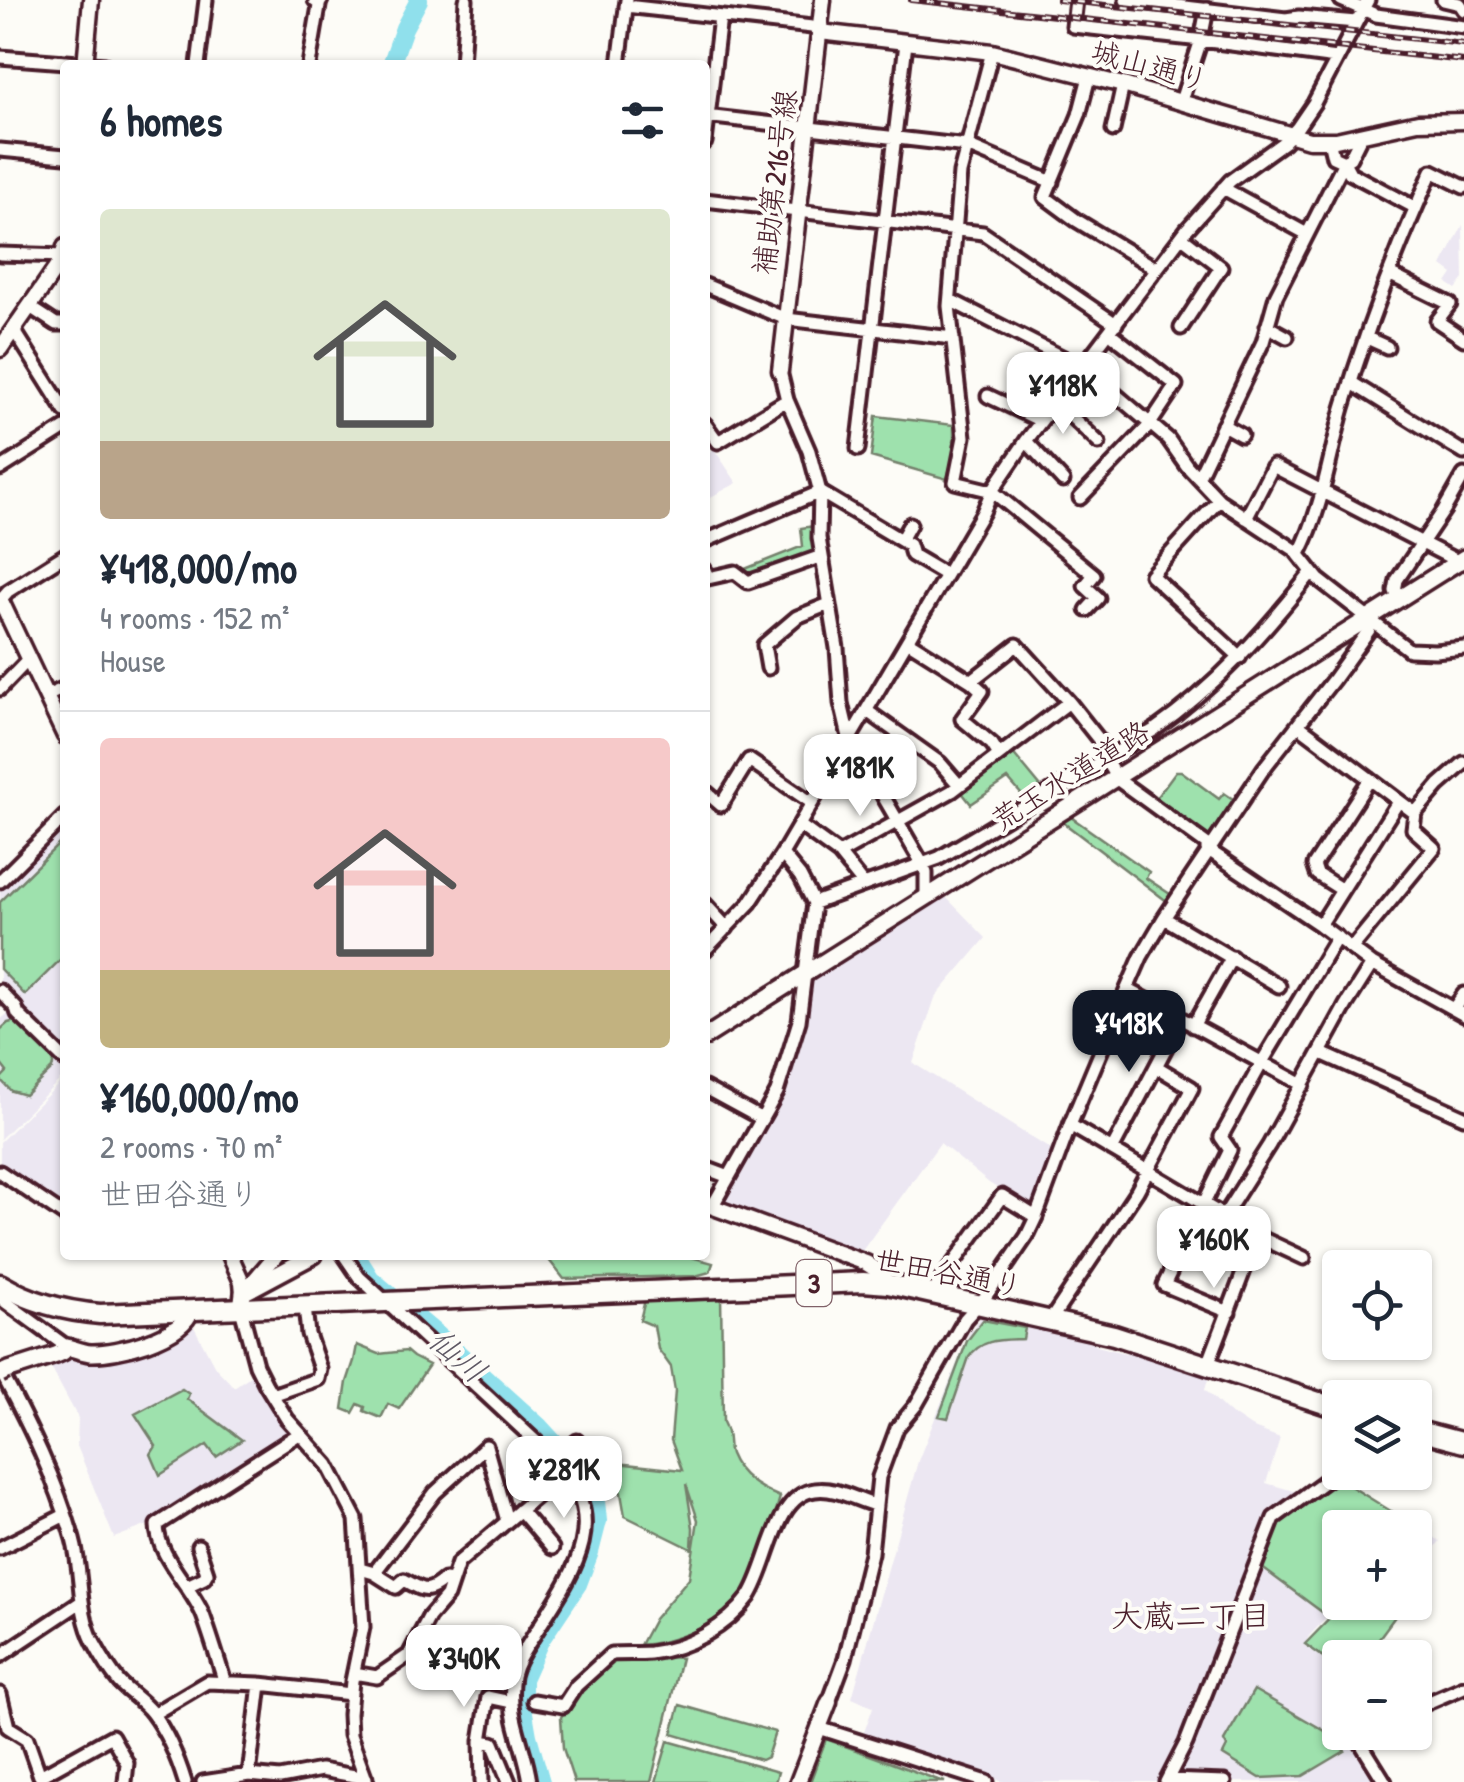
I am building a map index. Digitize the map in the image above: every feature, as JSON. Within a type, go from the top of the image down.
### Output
[{"type":"main road","name":"荒玉水道道路","points":[[710,1034],[1462,561]]},
{"type":"main road","points":[[242,1301],[274,1264]]},
{"type":"main road","name":"世田谷通り","points":[[0,1284],[31,1300],[66,1311],[100,1314],[191,1310],[242,1301],[305,1307],[852,1282],[888,1284],[1114,1335],[1322,1402]]},
{"type":"main road","points":[[2,1372],[56,1355],[67,1347],[85,1353],[121,1351],[169,1331],[189,1318],[191,1310]]},
{"type":"main road","points":[[1432,1435],[1464,1443]]},
{"type":"street","points":[[85,60],[92,0]]},
{"type":"street","points":[[199,60],[206,0]]},
{"type":"street","points":[[310,60],[318,0]]},
{"type":"street","points":[[462,60],[466,0]]},
{"type":"street","name":"補助第216号線","points":[[780,371],[823,0]]},
{"type":"street","points":[[1076,0],[1073,26],[1336,58]]},
{"type":"street","points":[[1126,0],[1286,18],[1362,11]]},
{"type":"street","points":[[1341,0],[1376,15],[1464,25]]},
{"type":"street","points":[[1442,0],[1460,4],[1464,10]]},
{"type":"street","points":[[621,60],[627,3],[812,27],[820,32]]},
{"type":"street","points":[[1180,102],[1207,9]]},
{"type":"street","points":[[710,945],[750,903],[782,854],[909,642],[992,491],[1026,441],[1223,188],[1292,135],[1314,103],[1362,11]]},
{"type":"street","points":[[710,88],[720,17]]},
{"type":"street","name":"城山通り","points":[[820,32],[992,52],[1123,85],[1309,140],[1329,140],[1418,122],[1464,121]]},
{"type":"street","points":[[858,450],[906,43]]},
{"type":"street","points":[[992,52],[960,173],[950,300],[964,437],[955,482],[992,491],[1094,574],[1085,586],[1098,598],[1087,610]]},
{"type":"street","points":[[0,57],[60,62]]},
{"type":"street","points":[[1089,76],[1079,115],[1046,197],[1157,269]]},
{"type":"street","points":[[1113,130],[1123,85]]},
{"type":"street","points":[[710,116],[968,146],[1052,182]]},
{"type":"street","points":[[1198,478],[1263,342],[1276,296],[1362,134]]},
{"type":"street","points":[[1329,140],[1333,157],[1344,162],[1350,173],[1416,208]]},
{"type":"street","points":[[0,150],[60,156]]},
{"type":"street","points":[[1299,554],[1323,492],[1339,423],[1389,274],[1432,171],[1464,187]]},
{"type":"street","points":[[1223,188],[1307,234]]},
{"type":"street","points":[[710,201],[983,232],[1113,328],[1176,385],[1150,423],[1080,498]]},
{"type":"street","points":[[1181,328],[1221,267],[1182,237]]},
{"type":"street","points":[[0,254],[60,253]]},
{"type":"street","points":[[0,349],[60,259]]},
{"type":"street","points":[[1389,274],[1450,304],[1438,321],[1464,339]]},
{"type":"street","points":[[710,287],[786,319],[953,338]]},
{"type":"street","points":[[950,300],[1087,370],[1168,439],[1186,466],[1220,500],[1299,554],[1312,572],[1409,650],[1464,648]]},
{"type":"street","points":[[30,307],[60,324]]},
{"type":"street","points":[[1267,326],[1288,337]]},
{"type":"street","points":[[14,330],[60,402]]},
{"type":"street","points":[[1367,338],[1387,347]]},
{"type":"street","points":[[780,371],[820,492],[819,538],[837,648],[841,703],[850,737],[923,865],[926,898]]},
{"type":"street","points":[[1352,383],[1464,453]]},
{"type":"street","points":[[988,396],[1041,421]]},
{"type":"street","points":[[710,431],[718,442],[787,400]]},
{"type":"street","points":[[1056,402],[1099,443]]},
{"type":"street","points":[[1223,425],[1241,434]]},
{"type":"street","points":[[0,468],[60,431]]},
{"type":"street","points":[[1026,441],[1063,481]]},
{"type":"street","points":[[1246,518],[1273,466],[1421,544],[1462,561]]},
{"type":"street","points":[[1399,600],[1395,591],[1397,580],[1464,476]]},
{"type":"street","points":[[820,492],[909,545],[912,555],[946,575]]},
{"type":"street","points":[[710,539],[820,492]]},
{"type":"street","points":[[1220,500],[1151,576],[1240,657]]},
{"type":"street","points":[[901,540],[910,524]]},
{"type":"street","points":[[710,578],[735,572],[748,582],[822,556]]},
{"type":"street","points":[[60,557],[0,599],[60,725]]},
{"type":"street","points":[[814,903],[923,865],[962,845],[1179,713],[1240,657],[1312,572]]},
{"type":"street","points":[[768,668],[764,644],[797,617],[829,604]]},
{"type":"street","points":[[798,1782],[841,1670],[870,1553],[879,1477],[897,1428],[916,1404],[957,1331],[1028,1236],[1141,957],[1208,848],[1369,630],[1370,618]]},
{"type":"street","points":[[909,642],[982,690],[962,719],[992,744],[999,756]]},
{"type":"street","points":[[972,682],[1017,646],[1068,702],[1108,757],[1117,778],[1372,964],[1459,1012],[1464,994]]},
{"type":"street","points":[[0,689],[28,660]]},
{"type":"street","points":[[46,696],[60,690]]},
{"type":"street","points":[[838,854],[959,785],[1068,702]]},
{"type":"street","points":[[867,711],[940,764],[959,785]]},
{"type":"street","points":[[1298,725],[1415,814]]},
{"type":"street","points":[[710,795],[721,805],[749,760],[812,803]]},
{"type":"street","points":[[1352,948],[1434,848],[1413,829],[1415,814],[1464,763]]},
{"type":"street","points":[[1342,890],[1317,874],[1314,865],[1370,779]]},
{"type":"street","points":[[1320,925],[1398,802]]},
{"type":"street","points":[[0,881],[60,821]]},
{"type":"street","points":[[799,825],[838,854],[864,884]]},
{"type":"street","points":[[710,1205],[778,1092],[799,1020],[814,903],[800,876],[782,854]]},
{"type":"street","points":[[710,909],[728,928]]},
{"type":"street","points":[[1164,918],[1279,986]]},
{"type":"street","points":[[1228,1312],[1164,1285],[1230,1150],[1221,1137],[1337,937]]},
{"type":"street","points":[[1112,1150],[1157,1067],[1232,957]]},
{"type":"street","points":[[1070,1125],[1224,1216],[1372,964]]},
{"type":"street","points":[[1127,989],[1302,1085]]},
{"type":"street","points":[[0,991],[60,1055]]},
{"type":"street","points":[[1321,1053],[1464,1117]]},
{"type":"street","points":[[1050,1320],[1149,1172],[1192,1088],[1157,1067]]},
{"type":"street","points":[[710,1091],[762,1119]]},
{"type":"street","points":[[710,1170],[730,1176]]},
{"type":"street","points":[[0,1172],[60,1213]]},
{"type":"street","points":[[934,1296],[1002,1196],[1036,1217]]},
{"type":"street","points":[[710,1206],[855,1258],[874,1267],[888,1284]]},
{"type":"street","points":[[1205,1366],[1212,1358],[1257,1236],[1304,1258]]},
{"type":"street","points":[[852,1282],[860,1273],[855,1258]]},
{"type":"street","points":[[232,1260],[242,1282],[242,1301],[256,1366],[299,1434],[328,1465],[356,1519],[363,1627],[349,1714],[350,1736],[367,1780]]},
{"type":"street","points":[[347,1260],[359,1277],[558,1462],[580,1495],[584,1541],[575,1569],[516,1668],[511,1702],[530,1782]]},
{"type":"street","points":[[0,1298],[67,1347]]},
{"type":"street","points":[[272,1395],[318,1379],[320,1369],[308,1334],[305,1307]]},
{"type":"street","points":[[2,1372],[56,1483],[74,1541],[82,1580],[81,1602],[94,1643],[119,1682],[153,1714],[179,1762],[185,1782]]},
{"type":"street","points":[[225,1683],[202,1612],[166,1554],[157,1525],[299,1434]]},
{"type":"street","points":[[354,1673],[377,1678],[409,1655],[429,1617],[447,1596],[458,1563],[538,1495],[558,1462],[575,1444]]},
{"type":"street","points":[[374,1572],[435,1492],[486,1446],[508,1520]]},
{"type":"street","points":[[1225,1782],[1166,1781],[1186,1743],[1274,1518],[1322,1483]]},
{"type":"street","points":[[534,1701],[563,1706],[576,1686],[611,1654],[662,1651],[712,1631],[747,1599],[761,1576],[784,1512],[793,1500],[815,1490],[832,1490],[875,1505]]},
{"type":"street","points":[[520,1510],[552,1548]]},
{"type":"street","points":[[0,1548],[65,1514]]},
{"type":"street","points":[[186,1586],[204,1578],[206,1573],[198,1546]]},
{"type":"street","points":[[360,1569],[374,1572],[396,1586],[404,1580],[426,1591],[444,1580],[452,1581]]},
{"type":"street","points":[[0,1656],[81,1602]]},
{"type":"street","points":[[153,1714],[207,1682],[351,1694]]},
{"type":"street","points":[[249,1776],[260,1684]]},
{"type":"street","points":[[1432,1701],[1464,1688]]},
{"type":"street","points":[[0,1694],[8,1727],[27,1740],[40,1776],[50,1776],[112,1736],[127,1763],[125,1782]]},
{"type":"street","points":[[482,1782],[488,1697],[511,1702]]},
{"type":"street","points":[[819,1728],[987,1782]]},
{"type":"street","points":[[482,1741],[494,1743],[510,1782]]},
{"type":"street","points":[[1365,1750],[1385,1782]]},
{"type":"street","points":[[203,1782],[249,1776],[280,1778],[321,1770],[367,1780]]},
{"type":"shaded area","points":[[1463,225],[1464,279],[1456,289],[1447,283],[1453,274],[1442,266]]},
{"type":"shaded area","points":[[714,449],[737,483],[710,497],[710,452]]},
{"type":"shaded area","points":[[60,828],[60,1046],[0,985],[0,887]]},
{"type":"shaded area","points":[[943,894],[986,938],[935,998],[913,1063],[1053,1151],[1031,1209],[989,1183],[940,1143],[859,1255],[718,1204],[780,1094],[809,974]]},
{"type":"shaded area","points":[[10,1012],[60,1060],[60,1080],[0,1139],[0,1020]]},
{"type":"shaded area","points":[[60,1083],[60,1209],[0,1169],[0,1142]]},
{"type":"shaded area","points":[[981,1317],[1083,1337],[1097,1346],[1136,1353],[1209,1376],[1205,1390],[1227,1411],[1251,1427],[1280,1438],[1266,1483],[1297,1492],[1268,1515],[1174,1755],[1158,1782],[1004,1782],[863,1735],[873,1707],[852,1698],[918,1461],[969,1333]]},
{"type":"shaded area","points":[[192,1323],[215,1367],[234,1387],[256,1372],[297,1436],[156,1522],[114,1538],[77,1446],[78,1418],[48,1362],[68,1354],[85,1361],[123,1354]]},
{"type":"shaded area","points":[[1322,1488],[1358,1490],[1390,1510],[1322,1510],[1325,1620],[1304,1645],[1322,1658],[1322,1750],[1358,1750],[1380,1782],[1229,1782],[1228,1776],[1177,1776],[1279,1519]]},
{"type":"green space","points":[[876,416],[954,425],[954,452],[947,479],[871,457]]},
{"type":"green space","points":[[814,526],[816,550],[748,578],[740,571],[803,546],[801,528]]},
{"type":"green space","points":[[1012,752],[1045,792],[1028,802],[1008,779],[971,804],[960,790]]},
{"type":"green space","points":[[1176,771],[1219,799],[1224,793],[1236,801],[1210,841],[1153,802]]},
{"type":"green space","points":[[1068,815],[1149,872],[1146,878],[1173,896],[1168,902],[1060,820]]},
{"type":"green space","points":[[60,843],[60,960],[25,995],[0,969],[0,902]]},
{"type":"green space","points":[[16,1021],[55,1057],[52,1069],[25,1095],[11,1091],[0,1079],[7,1072],[0,1063],[0,1030]]},
{"type":"green space","points":[[549,1260],[713,1263],[710,1272],[695,1276],[564,1279]]},
{"type":"green space","points":[[721,1296],[723,1422],[730,1454],[751,1481],[780,1497],[760,1565],[734,1603],[692,1632],[640,1645],[654,1619],[689,1578],[698,1520],[686,1484],[692,1549],[625,1516],[621,1493],[607,1462],[682,1470],[671,1440],[675,1391],[671,1367],[658,1349],[654,1326],[640,1320],[645,1300]]},
{"type":"green space","points":[[983,1320],[1025,1328],[1023,1339],[993,1341],[974,1351],[948,1418],[939,1416],[967,1341]]},
{"type":"green space","points":[[357,1345],[379,1354],[406,1351],[429,1365],[399,1409],[388,1404],[381,1418],[358,1404],[353,1413],[343,1409]]},
{"type":"green space","points":[[182,1389],[189,1394],[187,1399],[242,1440],[216,1457],[207,1445],[160,1475],[151,1454],[156,1446],[135,1414]]},
{"type":"green space","points":[[542,1452],[553,1463],[545,1480],[523,1503],[518,1501],[512,1478]]},
{"type":"green space","points":[[1322,1490],[1357,1490],[1389,1510],[1322,1510],[1322,1612],[1261,1567],[1280,1523]]},
{"type":"green space","points":[[1328,1620],[1392,1620],[1378,1640],[1322,1640],[1322,1656],[1305,1644]]},
{"type":"green space","points":[[681,1658],[651,1782],[574,1782],[563,1748],[561,1717],[580,1687],[611,1661]]},
{"type":"green space","points":[[1254,1690],[1322,1729],[1322,1750],[1345,1751],[1303,1776],[1260,1778],[1223,1755],[1227,1747],[1224,1741]]},
{"type":"green space","points":[[680,1705],[775,1732],[767,1757],[761,1760],[672,1734]]},
{"type":"green space","points":[[826,1739],[938,1780],[945,1782],[810,1782]]},
{"type":"green space","points":[[668,1741],[778,1772],[775,1782],[656,1782]]},
{"type":"waterway","name":"仙川","points":[[393,60],[419,0]]},
{"type":"waterway","name":"仙川","points":[[359,1260],[371,1279],[540,1427],[587,1478],[596,1501],[598,1521],[578,1584],[540,1641],[523,1679],[528,1736],[541,1782]]},
{"type":"railway","points":[[911,0],[1464,61]]},
{"type":"railway","points":[[1059,0],[1464,44]]},
{"type":"district","name":"大蔵二丁目","points":[[1191,1615]]}]
